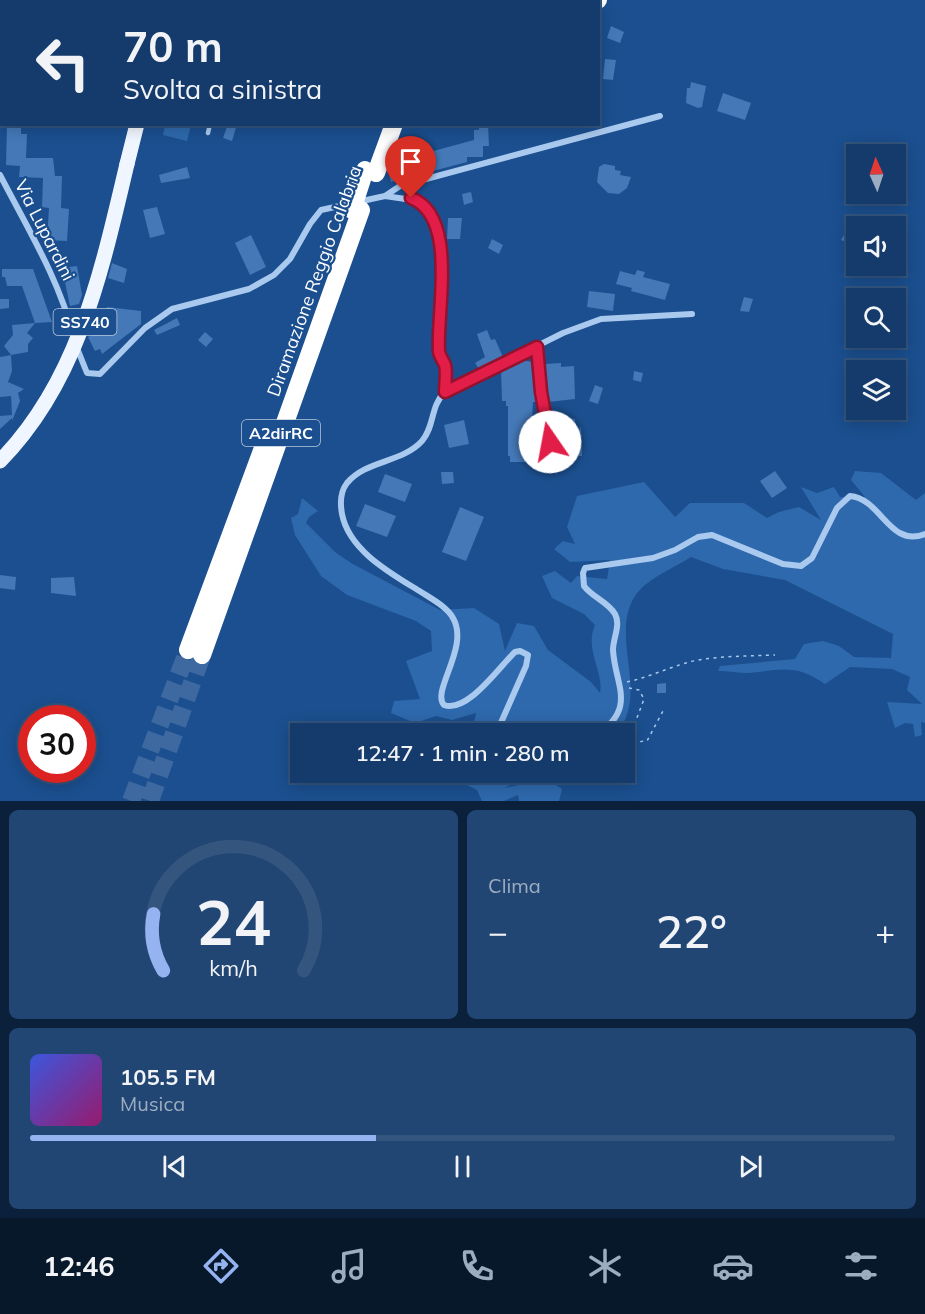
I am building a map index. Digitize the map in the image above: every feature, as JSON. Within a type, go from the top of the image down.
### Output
[{"type":"highway","points":[[591,0],[598,0]]},
{"type":"highway","name":"Diramazione Reggio Calabria","points":[[371,171],[382,126]]},
{"type":"highway","name":"Diramazione Reggio Calabria","points":[[195,653],[356,210],[371,171],[393,126]]},
{"type":"main road","name":"SS740","points":[[0,461],[45,401],[81,333],[91,307],[136,126]]},
{"type":"street","points":[[385,196],[400,186],[660,116]]},
{"type":"street","name":"Via Lupardini","points":[[0,175],[42,252],[68,313],[84,368],[95,376],[104,372],[122,350],[145,328],[172,309],[249,289],[274,275],[290,259],[310,224],[321,210],[385,196],[419,201],[430,212],[442,266],[439,354],[445,366],[445,392],[438,398],[431,425],[421,442],[400,455],[352,477],[345,485],[340,504],[349,534],[360,546],[384,569],[431,598],[453,617],[457,632],[456,653],[440,696],[444,705],[454,706],[472,695],[492,678],[515,652],[520,651],[528,655],[526,666],[501,723]]},
{"type":"street","points":[[445,392],[563,333],[601,319],[692,314]]},
{"type":"street","points":[[537,347],[541,392],[550,442]]},
{"type":"street","points":[[610,723],[622,702],[621,686],[613,653],[616,615],[584,586],[585,568],[654,558],[698,537],[712,535],[783,564],[801,566],[812,558],[837,508],[850,496],[869,504],[898,534],[911,537],[925,534]]},
{"type":"lane","points":[[208,133],[210,126]]},
{"type":"path","points":[[621,686],[704,659],[775,655]]},
{"type":"path","points":[[621,686],[639,690],[644,699],[630,739],[636,742],[647,741],[663,711]]},
{"type":"shaded area","points":[[165,126],[191,126],[187,141],[163,135]]},
{"type":"shaded area","points":[[855,471],[881,473],[916,500],[925,493],[925,723],[921,722],[922,735],[915,737],[913,724],[905,723],[895,728],[887,702],[922,704],[907,690],[910,677],[892,669],[850,667],[825,684],[796,670],[747,673],[718,671],[720,666],[795,659],[804,644],[823,641],[839,646],[854,657],[891,658],[893,634],[785,580],[723,569],[691,557],[646,584],[635,596],[628,612],[626,629],[630,700],[623,723],[474,723],[476,713],[452,720],[436,716],[415,723],[391,713],[394,701],[420,699],[406,661],[432,651],[431,631],[416,621],[347,595],[321,576],[295,535],[291,518],[298,514],[302,498],[318,511],[309,517],[306,523],[335,552],[351,563],[440,610],[474,608],[499,624],[505,651],[517,623],[534,626],[548,650],[591,682],[600,693],[592,643],[595,625],[584,614],[552,598],[542,576],[555,571],[571,583],[577,576],[607,579],[610,560],[570,562],[554,549],[563,541],[575,544],[567,527],[577,496],[644,482],[675,517],[690,503],[744,503],[767,518],[799,507],[821,520],[801,487],[817,493],[834,487],[840,497],[865,497],[851,480]]},
{"type":"shaded area","points":[[513,783],[505,788],[528,783],[553,783],[562,789],[559,801],[519,801],[518,795],[504,801],[482,801],[477,790],[465,784]]},
{"type":"building","points":[[611,26],[624,32],[620,43],[607,38]]},
{"type":"building","points":[[605,59],[616,60],[613,80],[603,79]]},
{"type":"building","points":[[691,82],[706,86],[702,107],[698,108],[686,103],[687,88],[690,88]]},
{"type":"building","points":[[723,93],[751,103],[745,120],[717,111]]},
{"type":"building","points":[[7,126],[21,126],[21,134],[27,134],[26,158],[53,158],[55,176],[62,176],[61,208],[69,209],[67,241],[47,240],[49,208],[42,207],[43,178],[19,177],[20,166],[6,165]]},
{"type":"building","points":[[227,126],[236,126],[232,141],[223,138]]},
{"type":"building","points":[[479,126],[488,126],[489,146],[483,146],[483,157],[467,157],[467,162],[391,182],[389,175],[394,167],[407,163],[405,153],[424,148],[426,153],[474,140],[474,130],[479,130]]},
{"type":"building","points":[[604,164],[615,166],[615,170],[621,171],[620,175],[631,177],[627,188],[619,194],[608,193],[597,182],[599,167]]},
{"type":"building","points":[[187,167],[190,178],[161,183],[159,175]]},
{"type":"building","points":[[471,192],[473,202],[464,205],[462,194]]},
{"type":"building","points":[[157,207],[165,234],[150,238],[143,210]]},
{"type":"building","points":[[448,218],[462,218],[460,239],[447,239]]},
{"type":"building","points":[[845,233],[846,233],[846,242],[841,240]]},
{"type":"building","points":[[251,235],[266,267],[250,275],[235,243]]},
{"type":"building","points":[[492,239],[503,245],[499,254],[488,248]]},
{"type":"building","points":[[112,263],[127,269],[124,283],[108,278]]},
{"type":"building","points":[[77,266],[82,295],[79,304],[70,306],[62,268]]},
{"type":"building","points":[[2,269],[33,269],[52,322],[35,323],[22,286],[7,286],[5,277],[2,277]]},
{"type":"building","points":[[637,270],[645,272],[643,277],[670,284],[665,300],[631,291],[632,288],[616,284],[620,271],[635,275]]},
{"type":"building","points":[[589,291],[615,294],[613,311],[587,307]]},
{"type":"building","points":[[744,297],[753,299],[749,312],[740,311]]},
{"type":"building","points":[[0,299],[9,299],[9,308],[0,309]]},
{"type":"building","points":[[107,307],[141,311],[141,324],[102,354],[100,349],[95,351],[88,337],[104,329]]},
{"type":"building","points":[[177,318],[180,325],[157,335],[154,330]]},
{"type":"building","points":[[35,323],[27,333],[33,338],[28,344],[28,352],[11,355],[4,346],[13,335],[12,325]]},
{"type":"building","points":[[487,330],[491,340],[495,339],[503,357],[479,369],[475,363],[485,357],[477,334]]},
{"type":"building","points":[[205,332],[213,339],[206,347],[198,340]]},
{"type":"building","points":[[11,355],[12,371],[8,382],[24,389],[18,393],[20,401],[12,421],[12,418],[0,429],[0,416],[12,415],[11,396],[0,397],[0,357]]},
{"type":"building","points":[[520,360],[533,362],[538,402],[533,402],[530,462],[510,462],[508,406],[506,406],[506,401],[502,401],[501,370]]},
{"type":"building","points":[[561,363],[561,367],[574,366],[575,399],[548,402],[544,364]]},
{"type":"building","points":[[634,371],[643,373],[641,382],[633,380]]},
{"type":"building","points":[[595,385],[603,388],[598,404],[589,401]]},
{"type":"building","points":[[555,418],[575,419],[575,441],[581,426],[582,456],[556,456]]},
{"type":"building","points":[[464,420],[469,444],[449,448],[444,425]]},
{"type":"building","points":[[775,471],[787,488],[772,498],[760,481]]},
{"type":"building","points":[[441,472],[453,472],[454,483],[442,484]]},
{"type":"building","points":[[385,474],[412,484],[405,502],[378,492]]},
{"type":"building","points":[[365,504],[396,516],[387,537],[356,526]]},
{"type":"building","points":[[460,507],[484,517],[466,561],[442,552]]},
{"type":"building","points":[[0,575],[16,577],[15,590],[0,588]]},
{"type":"building","points":[[74,577],[76,596],[51,593],[51,578]]},
{"type":"building","points":[[666,683],[666,693],[657,693],[657,684]]},
{"type":"tunnel","points":[[131,801],[188,650]]},
{"type":"tunnel","points":[[150,801],[202,655]]},
{"type":"route","points":[[411,198],[419,201],[430,212],[439,239],[442,278],[439,354],[445,366],[445,392],[537,347],[540,355],[541,392],[550,442]]}]
